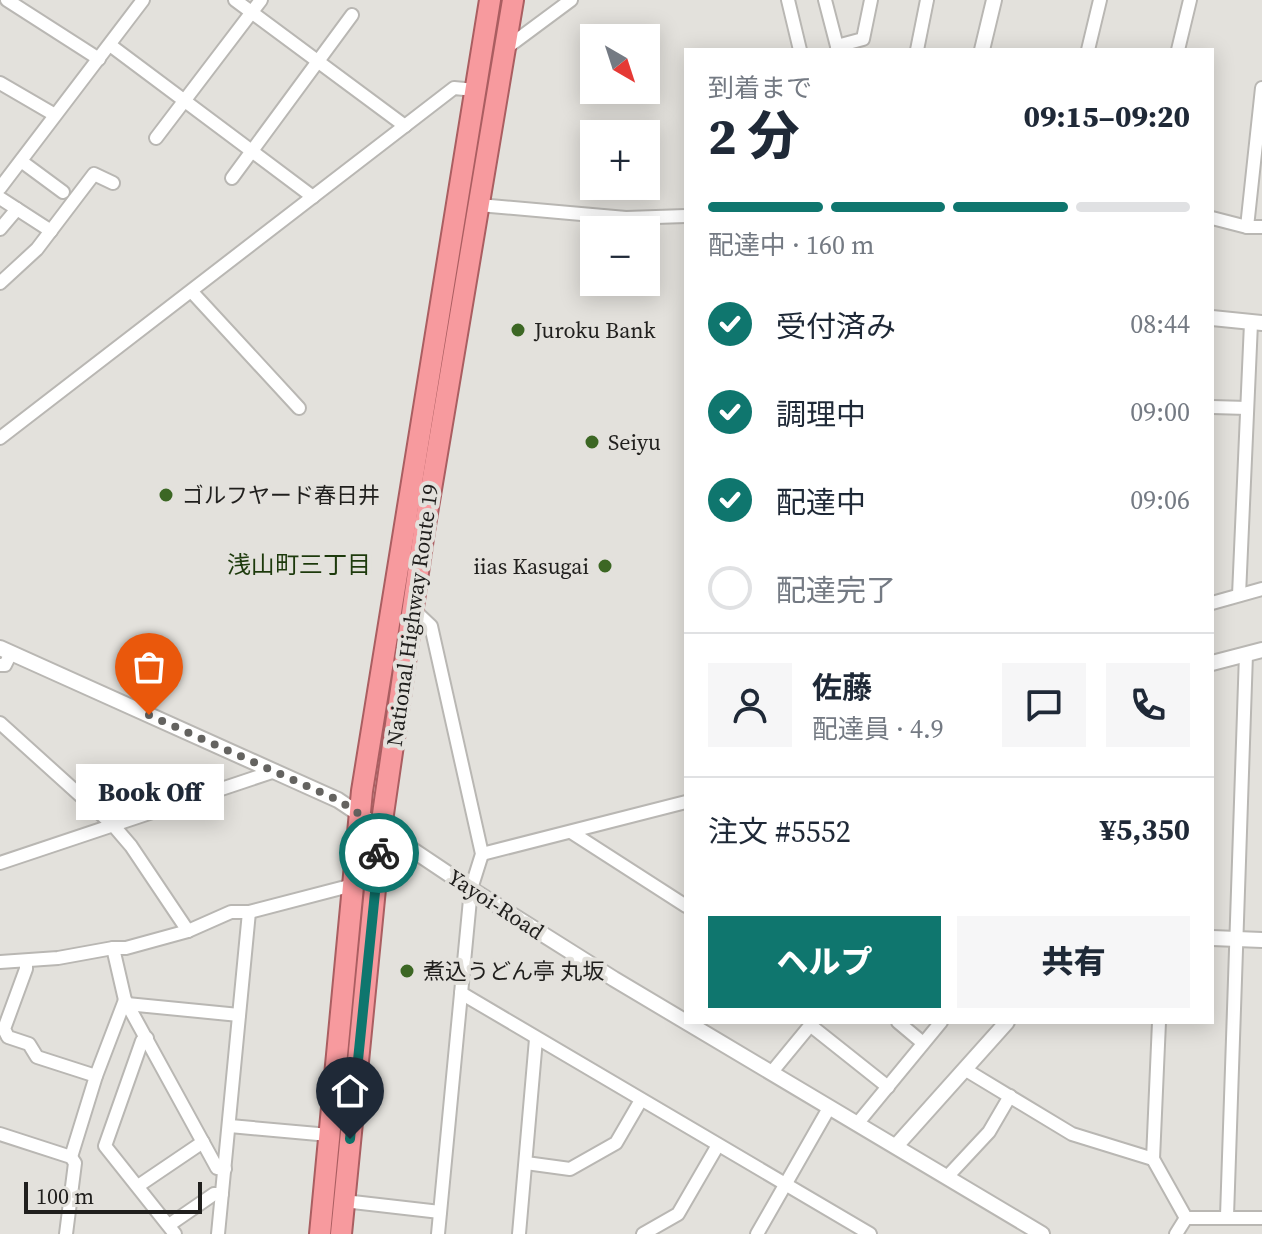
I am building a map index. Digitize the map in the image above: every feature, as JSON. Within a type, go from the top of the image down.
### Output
[{"type":"highway","name":"National Highway Route 19","points":[[320,1234],[359,814],[490,0]]},
{"type":"highway","name":"National Highway Route 19","points":[[341,1234],[381,828],[424,531],[513,0]]},
{"type":"street","points":[[7,0],[99,59]]},
{"type":"street","points":[[235,0],[405,126]]},
{"type":"street","points":[[156,138],[261,0]]},
{"type":"street","points":[[505,49],[571,0]]},
{"type":"street","points":[[788,0],[800,48]]},
{"type":"street","points":[[825,0],[837,48],[863,39],[871,0]]},
{"type":"street","points":[[917,48],[927,0]]},
{"type":"street","points":[[982,48],[994,0]]},
{"type":"street","points":[[1088,48],[1100,0]]},
{"type":"street","points":[[1178,48],[1190,0]]},
{"type":"street","points":[[0,188],[110,45],[136,2]]},
{"type":"street","points":[[232,178],[352,15]]},
{"type":"street","points":[[110,45],[313,197]]},
{"type":"street","points":[[1,86],[55,115]]},
{"type":"street","points":[[2,432],[192,292],[454,88],[475,90]]},
{"type":"street","points":[[1247,227],[1262,88]]},
{"type":"street","points":[[21,161],[63,192]]},
{"type":"street","points":[[0,283],[37,249],[94,174],[113,183]]},
{"type":"street","points":[[0,198],[51,231]]},
{"type":"street","points":[[479,205],[626,218],[684,216]]},
{"type":"street","points":[[0,229],[17,209]]},
{"type":"street","points":[[1214,219],[1247,227],[1262,227]]},
{"type":"street","points":[[192,292],[299,408]]},
{"type":"street","points":[[1214,318],[1256,323],[1247,408],[1239,595]]},
{"type":"street","points":[[1214,407],[1247,408]]},
{"type":"street","points":[[1214,602],[1262,589]]},
{"type":"street","points":[[413,609],[431,626],[482,854],[471,889],[438,1234]]},
{"type":"street","points":[[1214,662],[1262,650]]},
{"type":"street","points":[[0,665],[5,665],[5,651]]},
{"type":"street","name":"Yayoi-Road","points":[[5,651],[338,800],[471,889],[684,1020]]},
{"type":"street","points":[[1227,1216],[1246,654]]},
{"type":"street","points":[[0,723],[113,825],[131,846],[188,931]]},
{"type":"street","points":[[0,863],[275,771]]},
{"type":"street","points":[[482,854],[683,802]]},
{"type":"street","points":[[571,832],[684,905]]},
{"type":"street","points":[[0,969],[126,948],[188,931],[231,912],[249,912],[353,885]]},
{"type":"street","points":[[218,1234],[249,912]]},
{"type":"street","points":[[1214,938],[1262,940]]},
{"type":"street","points":[[113,948],[126,1002],[217,1168],[225,1169]]},
{"type":"street","points":[[0,962],[26,965]]},
{"type":"street","points":[[26,965],[4,1029],[8,1037],[29,1044],[37,1057],[96,1076]]},
{"type":"street","points":[[461,993],[864,1233]]},
{"type":"street","points":[[126,1002],[239,1015]]},
{"type":"street","points":[[71,1157],[96,1076],[126,1002]]},
{"type":"street","name":"Yayoi-Road","points":[[691,1024],[1042,1234]]},
{"type":"street","points":[[771,1073],[812,1024],[888,1087]]},
{"type":"street","points":[[900,1024],[923,1043]]},
{"type":"street","points":[[857,1124],[939,1024]]},
{"type":"street","points":[[896,1146],[1004,1024]]},
{"type":"street","points":[[1159,1024],[1153,1159],[1186,1218]]},
{"type":"street","points":[[147,1038],[142,1041],[105,1146],[172,1229],[214,1194],[222,1194]]},
{"type":"street","points":[[519,1234],[536,1039]]},
{"type":"street","points":[[966,1070],[1072,1134],[1153,1159]]},
{"type":"street","points":[[947,1177],[989,1132],[1010,1096]]},
{"type":"street","points":[[526,1163],[570,1169],[582,1163],[616,1143],[641,1100]]},
{"type":"street","points":[[757,1234],[829,1108]]},
{"type":"street","points":[[230,1126],[329,1135]]},
{"type":"street","points":[[0,1134],[71,1157],[75,1163],[66,1234]]},
{"type":"street","points":[[138,1186],[203,1142]]},
{"type":"street","points":[[643,1234],[678,1214],[718,1145]]},
{"type":"street","points":[[344,1201],[440,1212]]},
{"type":"street","points":[[1186,1218],[1262,1218]]},
{"type":"street","points":[[1176,1234],[1186,1218]]},
{"type":"green space","points":[[500,0],[503,0],[374,788],[380,740]]},
{"type":"way so far","points":[[149,715],[338,800],[381,828],[379,853]]},
{"type":"place","name":"Juroku Bank","points":[[518,330]]},
{"type":"place","name":"Seiyu","points":[[592,442]]},
{"type":"place","name":"ゴルフヤード春日井","points":[[166,495]]},
{"type":"place","name":"iias Kasugai","points":[[605,566]]},
{"type":"place","name":"Book Off","points":[[149,715]]},
{"type":"place","name":"煮込うどん亭 丸坂","points":[[407,971]]},
{"type":"district","name":"浅山町三丁目","points":[[299,564]]},
{"type":"route","points":[[350,1139],[379,853]]}]
